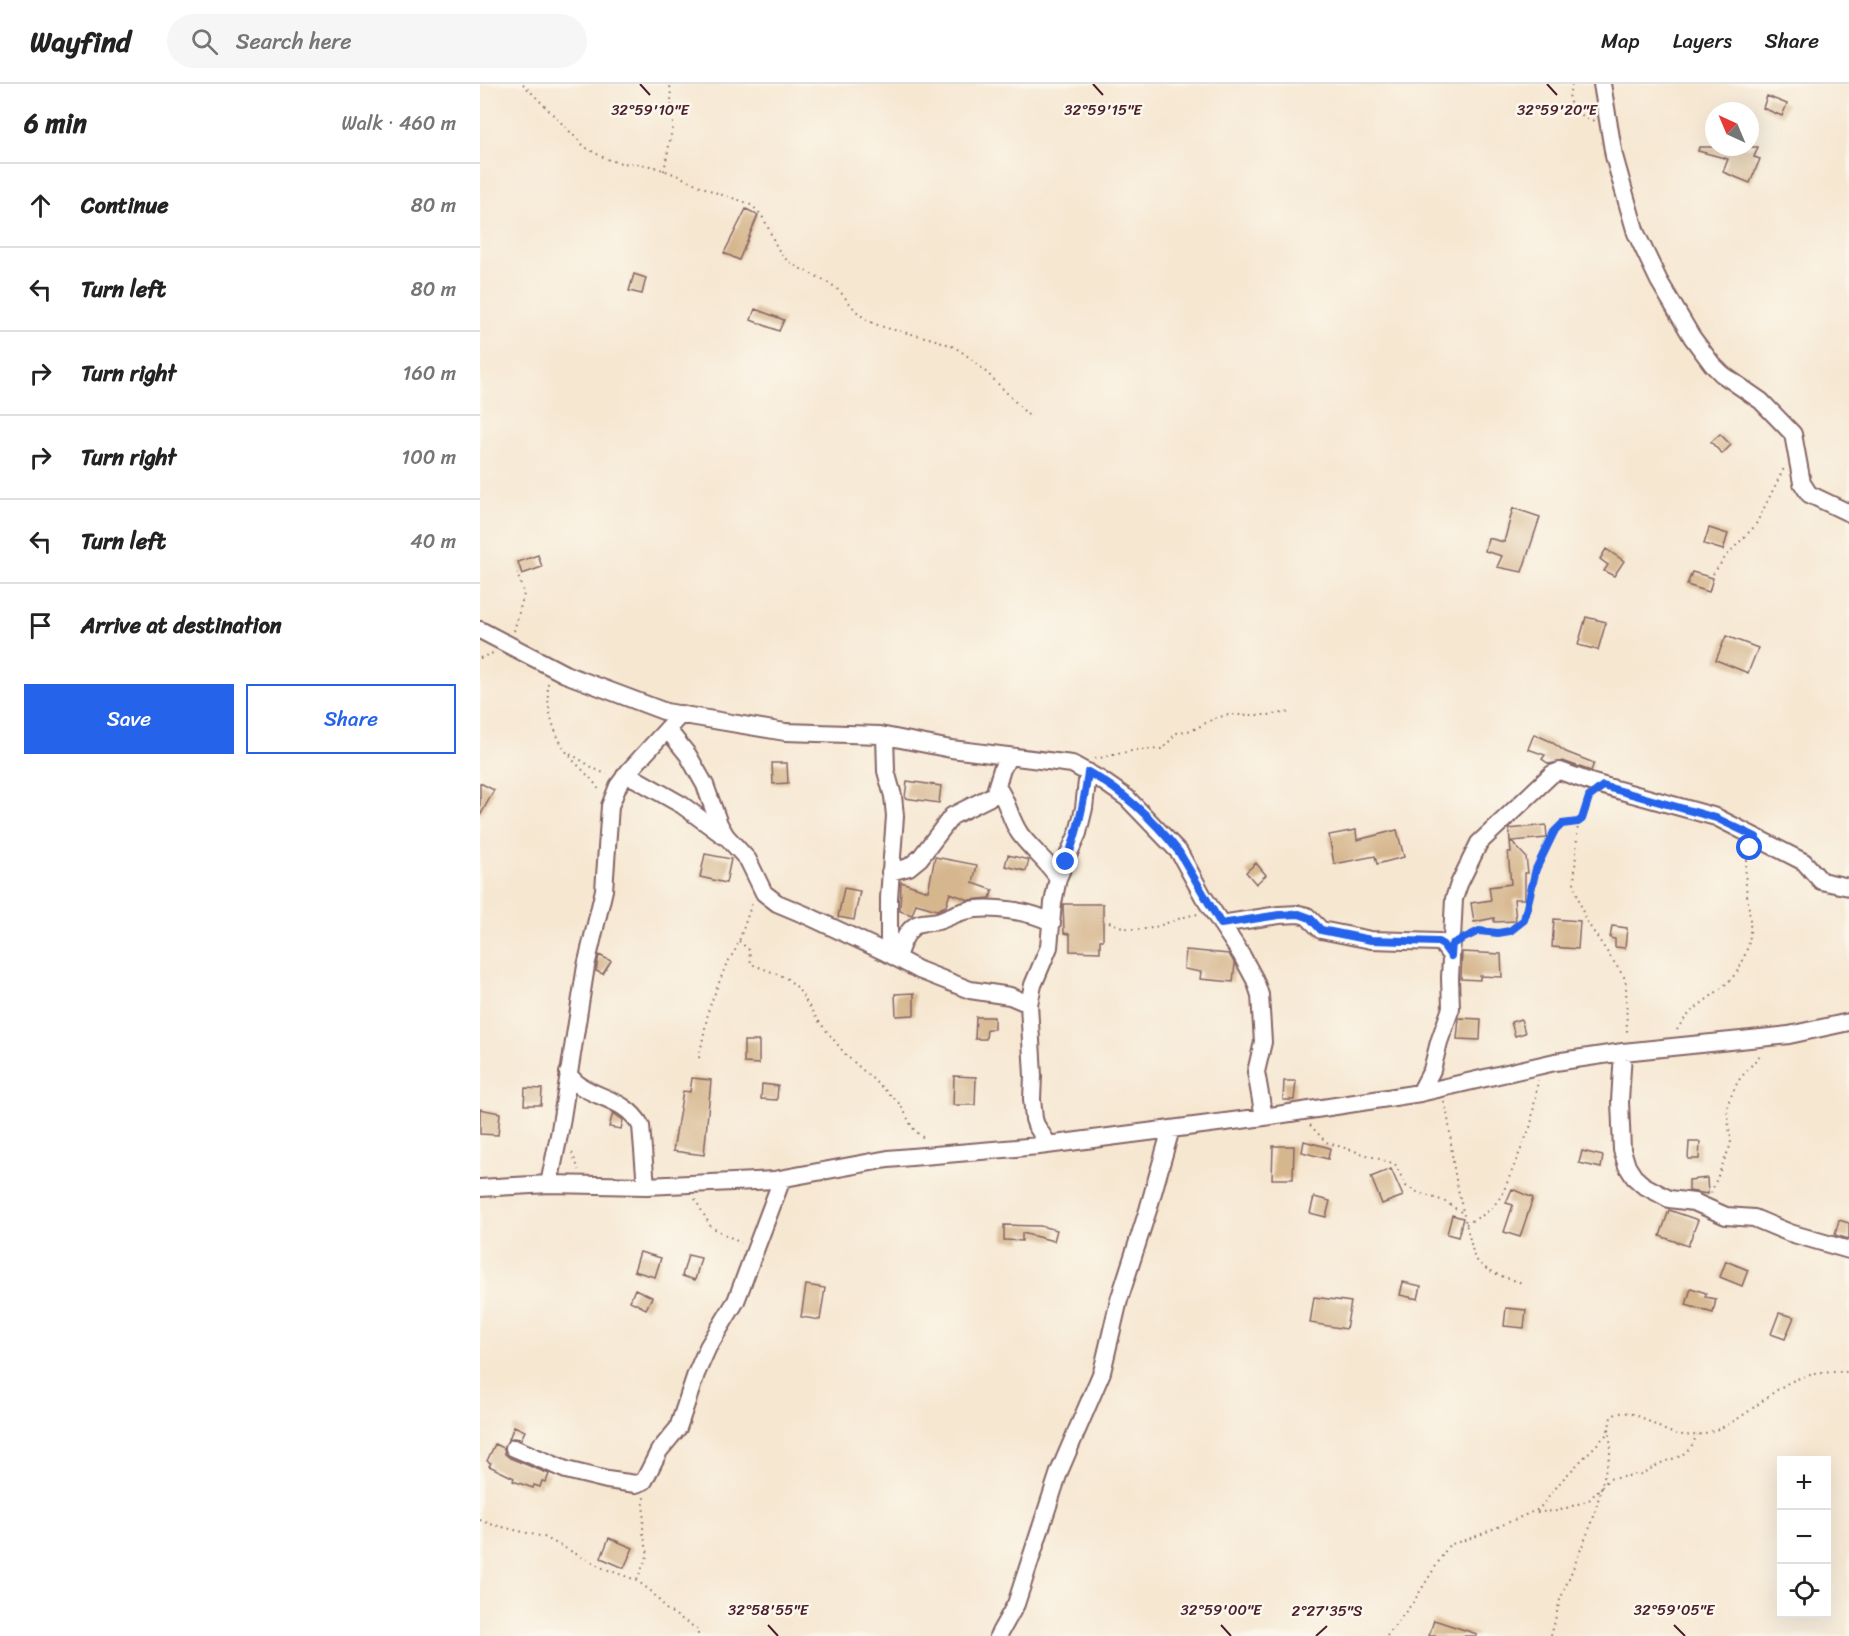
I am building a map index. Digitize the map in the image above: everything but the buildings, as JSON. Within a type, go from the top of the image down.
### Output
[{"type":"street","points":[[1602,84],[1609,128],[1623,188],[1636,232],[1659,281],[1702,352],[1722,374],[1761,401],[1780,418],[1793,434],[1802,483],[1809,494],[1849,513]]},
{"type":"street","points":[[480,630],[547,665],[666,712],[785,732],[885,736],[951,749],[1072,764],[1088,772],[1127,798],[1171,842],[1255,980],[1260,995],[1263,1042],[1256,1072],[1264,1117]]},
{"type":"street","points":[[549,1184],[560,1130],[585,966],[604,890],[610,812],[618,786],[625,775],[681,714]]},
{"type":"street","points":[[667,729],[688,755],[711,797],[719,824],[748,860],[762,889],[777,903],[893,955],[919,970],[970,990],[1002,994],[1029,1004]]},
{"type":"street","points":[[885,736],[886,771],[893,796],[895,816],[890,872],[893,955]]},
{"type":"street","points":[[890,872],[909,867],[920,858],[952,816],[994,795],[998,787],[999,776],[1009,756]]},
{"type":"street","points":[[1420,1093],[1432,1071],[1451,1008],[1456,891],[1482,839],[1552,774],[1560,771],[1603,786],[1716,818],[1807,864],[1821,881],[1849,887]]},
{"type":"street","points":[[1048,1144],[1034,1119],[1032,1099],[1034,1076],[1029,1004],[1033,985],[1049,947],[1058,878],[1078,834],[1088,772]]},
{"type":"street","points":[[625,775],[682,805],[730,839]]},
{"type":"street","points":[[998,787],[1010,817],[1020,834],[1058,878]]},
{"type":"street","points":[[893,955],[915,925],[935,922],[966,910],[988,909],[1034,914],[1052,923]]},
{"type":"street","points":[[1218,920],[1299,914],[1310,918],[1321,930],[1362,938],[1438,942],[1452,950]]},
{"type":"street","points":[[480,1188],[549,1184],[646,1186],[782,1179],[888,1159],[1048,1144],[1264,1117],[1420,1093],[1540,1066],[1625,1052],[1777,1036],[1849,1022]]},
{"type":"street","points":[[1625,1052],[1621,1121],[1622,1150],[1627,1166],[1643,1185],[1664,1197],[1708,1207],[1726,1216],[1754,1218],[1790,1233],[1849,1250]]},
{"type":"street","points":[[568,1074],[576,1085],[611,1100],[637,1118],[641,1126],[646,1186]]},
{"type":"street","points":[[998,1636],[1016,1604],[1059,1472],[1102,1372],[1119,1300],[1149,1210],[1171,1129]]},
{"type":"street","points":[[514,1448],[566,1470],[607,1480],[638,1484],[644,1481],[659,1451],[678,1428],[696,1374],[708,1347],[736,1301],[782,1179]]},
{"type":"path","points":[[523,84],[585,147],[598,155],[620,163],[639,164],[664,171],[721,195],[747,203],[756,209],[765,221],[772,240],[789,262],[833,285],[857,313],[874,324],[937,341],[960,351],[999,385],[1031,418]]},
{"type":"path","points":[[664,171],[673,124],[670,84]]},
{"type":"path","points":[[1572,84],[1568,97],[1575,112],[1609,128]]},
{"type":"path","points":[[1713,574],[1758,523],[1796,444]]},
{"type":"path","points":[[507,645],[513,635],[524,594],[517,573]]},
{"type":"path","points":[[547,665],[547,699],[560,742],[596,786],[610,812]]},
{"type":"path","points":[[1072,764],[1136,750],[1163,749],[1176,733],[1192,730],[1221,716],[1291,712]]},
{"type":"path","points":[[567,753],[583,760],[600,772],[625,775]]},
{"type":"path","points":[[1452,950],[1479,931],[1498,933],[1510,931],[1524,920],[1536,869],[1548,842],[1562,824],[1578,822],[1584,816],[1589,797],[1603,786]]},
{"type":"path","points":[[1578,822],[1574,884],[1585,919],[1624,977],[1626,984],[1625,1052]]},
{"type":"path","points":[[1672,1047],[1677,1029],[1685,1016],[1738,972],[1743,961],[1750,934],[1747,855],[1756,837]]},
{"type":"path","points":[[699,1058],[709,1008],[726,965],[739,941],[751,904],[762,889]]},
{"type":"path","points":[[1109,922],[1128,929],[1150,929],[1190,915],[1198,914],[1218,920]]},
{"type":"path","points":[[739,941],[749,950],[751,964],[785,977],[797,987],[821,1025],[851,1059],[902,1106],[909,1125],[915,1132],[929,1141]]},
{"type":"path","points":[[1708,1207],[1711,1191],[1731,1144],[1727,1110],[1732,1094],[1747,1069],[1777,1036]]},
{"type":"path","points":[[1466,1224],[1492,1208],[1502,1195],[1531,1125],[1540,1066]]},
{"type":"path","points":[[1438,1089],[1448,1114],[1449,1141],[1476,1260],[1488,1269],[1523,1283]]},
{"type":"path","points":[[1299,1111],[1326,1142],[1395,1164],[1406,1186],[1444,1201],[1464,1214]]},
{"type":"path","points":[[560,1130],[586,1186]]},
{"type":"path","points":[[688,1183],[711,1227],[755,1250]]},
{"type":"path","points":[[1387,1636],[1414,1601],[1449,1545],[1534,1512],[1545,1504],[1563,1479],[1606,1435],[1611,1416],[1626,1412],[1666,1431],[1697,1435],[1712,1432],[1743,1417],[1785,1384],[1826,1371],[1849,1372]]},
{"type":"path","points":[[1551,1636],[1560,1600],[1593,1520],[1611,1449],[1609,1428]]},
{"type":"path","points":[[1534,1512],[1558,1511],[1589,1500],[1601,1486],[1614,1477],[1641,1474],[1663,1462],[1681,1456],[1691,1447],[1697,1435]]},
{"type":"path","points":[[636,1580],[648,1554],[643,1533],[644,1481]]},
{"type":"path","points":[[480,1520],[544,1537],[603,1568],[636,1580],[652,1592],[666,1608],[697,1629],[699,1632],[697,1636]]},
{"type":"route","points":[[1066,862],[1078,834],[1088,772],[1127,798],[1171,842],[1221,924],[1299,914],[1310,918],[1321,930],[1371,940],[1438,942],[1451,956],[1452,944],[1479,931],[1498,933],[1510,931],[1519,926],[1528,911],[1536,869],[1554,832],[1562,824],[1578,822],[1582,819],[1587,800],[1603,786],[1716,818],[1756,837],[1750,848]]}]
